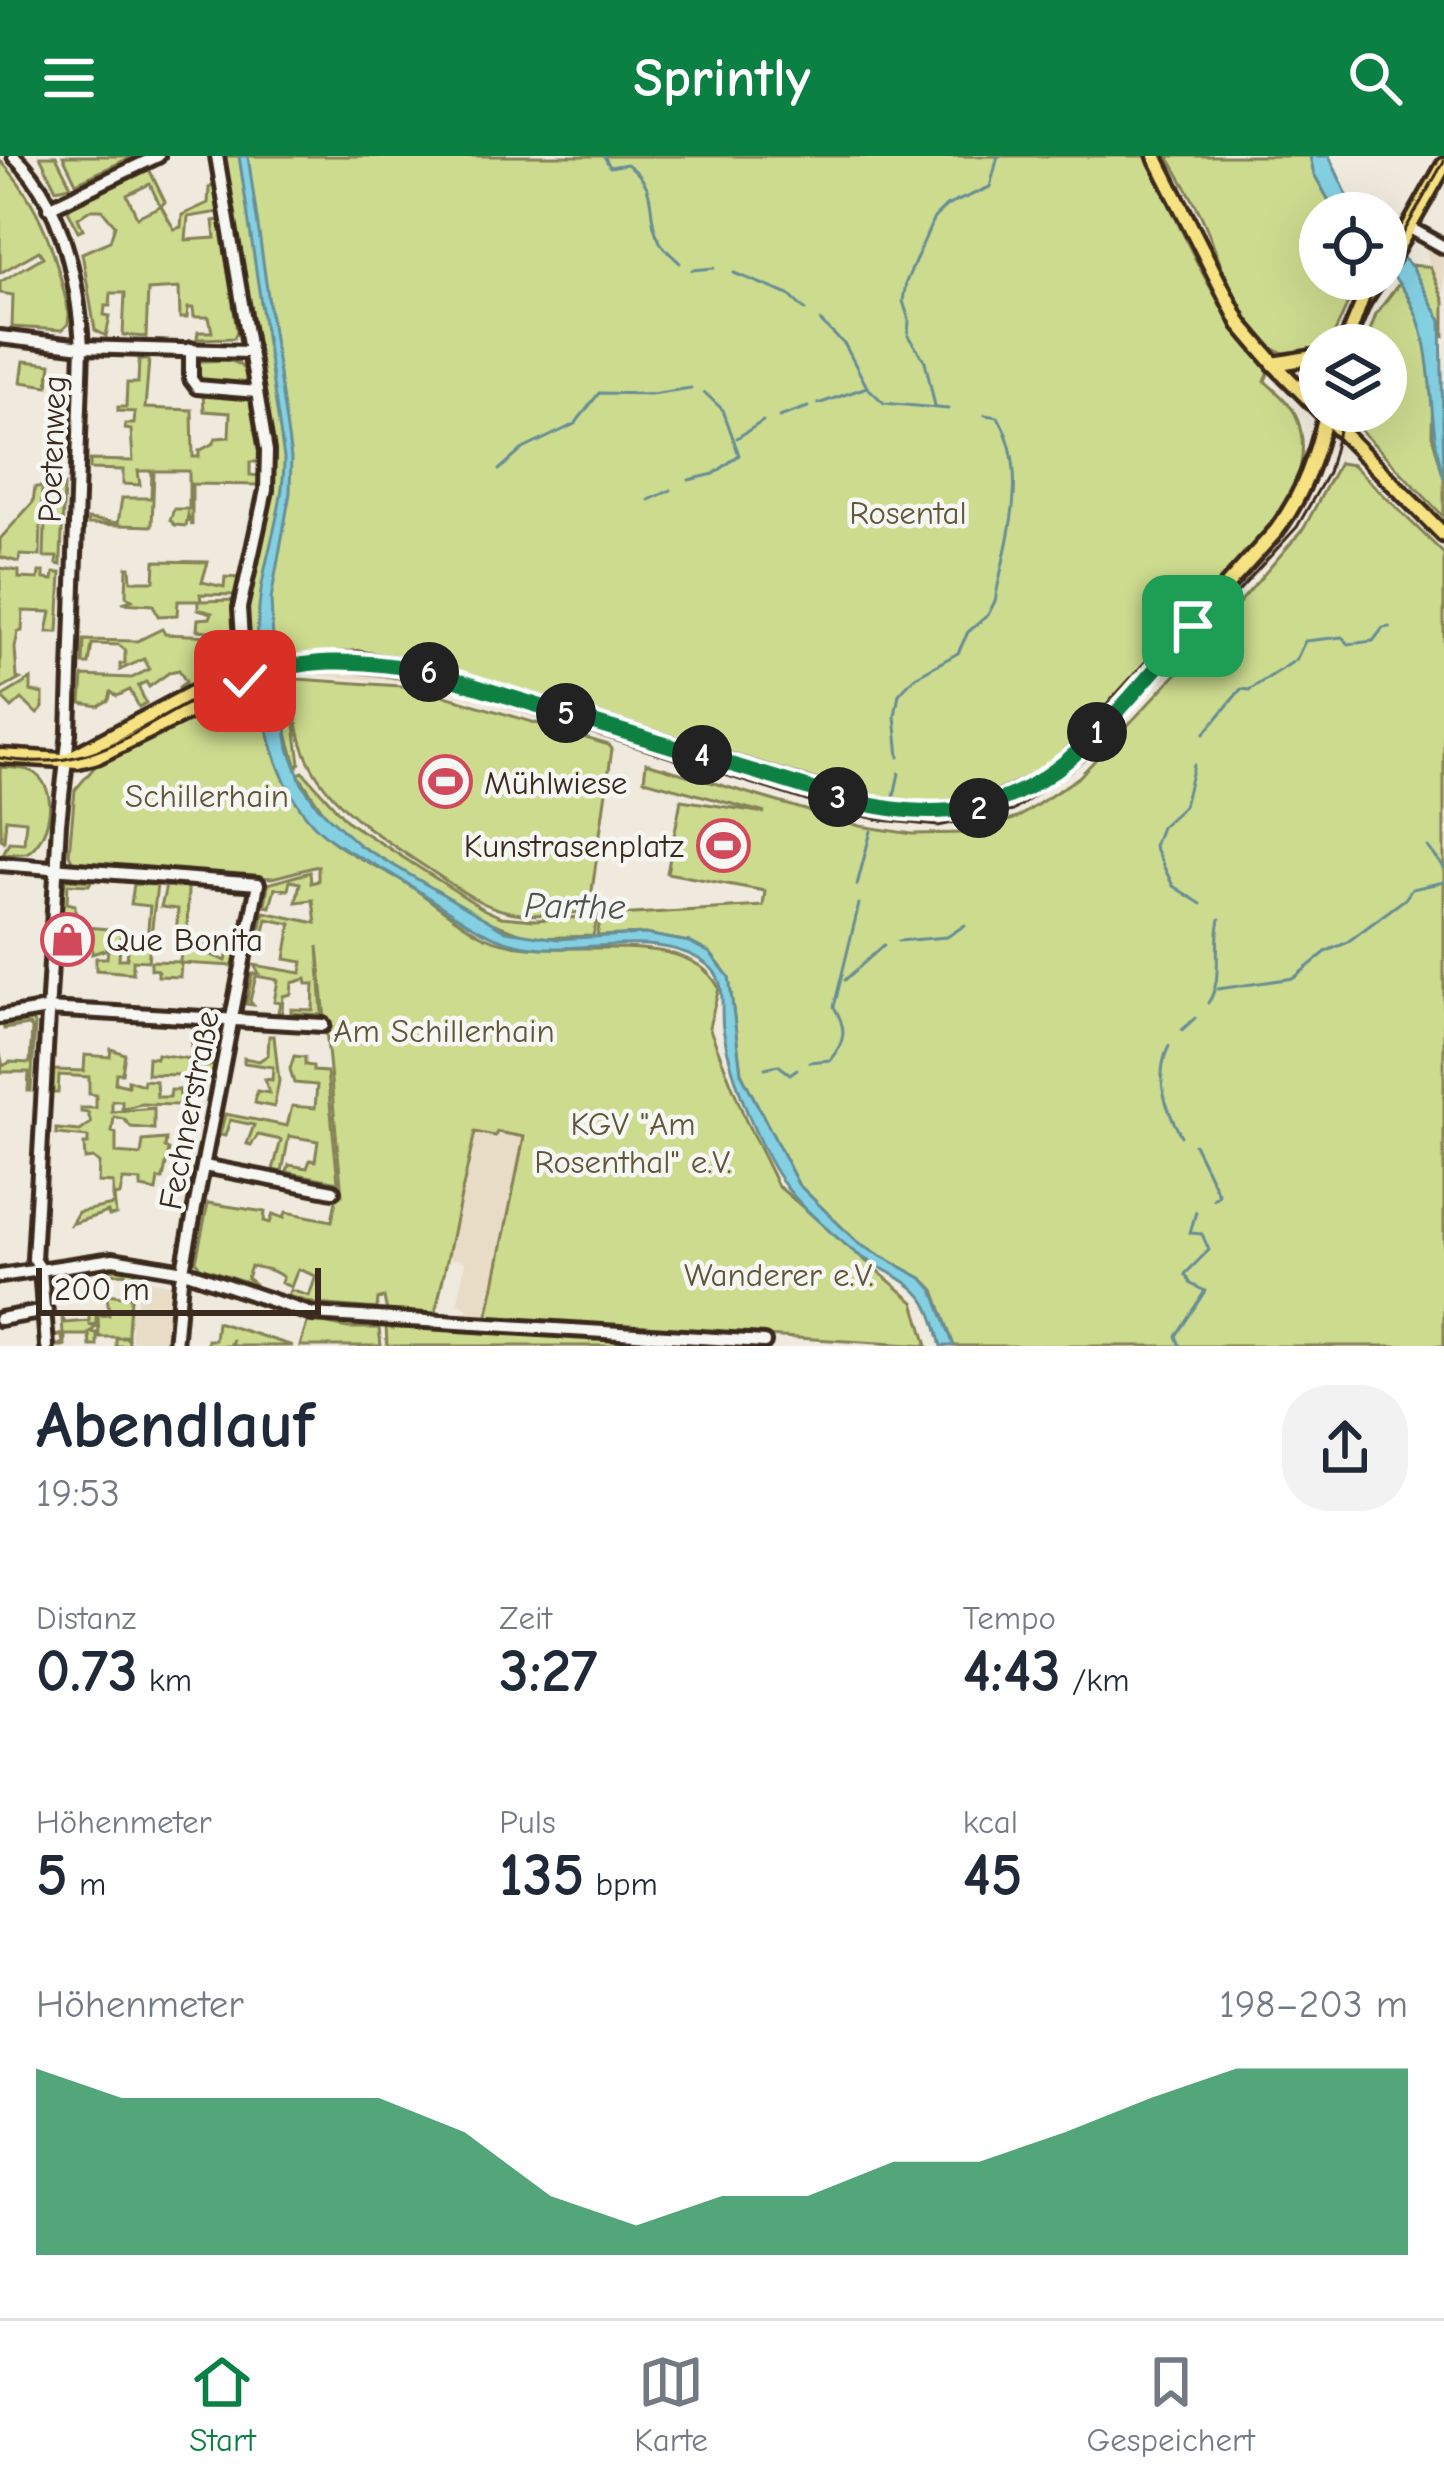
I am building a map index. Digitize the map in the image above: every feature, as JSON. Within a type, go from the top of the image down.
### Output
[{"type":"main road","points":[[1155,156],[1240,324],[1299,388]]},
{"type":"main road","points":[[1408,226],[1444,165]]},
{"type":"main road","points":[[1274,364],[1299,360]]},
{"type":"main road","points":[[0,756],[66,760],[254,670],[357,660],[422,670],[883,809],[936,814],[982,807],[1026,789],[1066,763],[1193,626],[1292,511],[1311,472],[1322,432]]},
{"type":"main road","points":[[1344,432],[1444,535]]},
{"type":"street","name":"Poetenweg","points":[[14,156],[24,162],[49,208],[76,283],[82,346],[66,760],[34,1259],[40,1270],[47,1346]]},
{"type":"street","points":[[49,208],[158,156]]},
{"type":"street","points":[[217,156],[267,452],[266,490],[240,608],[254,670]]},
{"type":"street","points":[[1408,226],[1444,247]]},
{"type":"street","points":[[0,337],[82,346],[247,352]]},
{"type":"street","points":[[191,350],[191,379],[197,387],[257,392]]},
{"type":"street","points":[[0,864],[56,868]]},
{"type":"street","name":"Fechnerstraße","points":[[56,868],[258,884],[184,1271],[175,1346]]},
{"type":"street","points":[[0,1017],[47,1009],[323,1025]]},
{"type":"street","points":[[204,1166],[333,1192]]},
{"type":"street","points":[[0,1276],[113,1259],[184,1271],[312,1314],[764,1342]]},
{"type":"street","points":[[0,1319],[46,1311]]},
{"type":"shaded area","points":[[1423,235],[1444,247],[1444,301],[1430,267]]},
{"type":"shaded area","points":[[308,667],[419,674],[625,736],[622,744],[419,683],[307,675]]},
{"type":"shaded area","points":[[475,1131],[525,1136],[487,1319],[468,1319],[467,1309],[458,1303],[465,1261],[447,1258]]},
{"type":"shaded area","points":[[139,1279],[176,1285],[170,1341],[132,1342],[130,1310],[137,1306]]},
{"type":"green space","points":[[40,156],[56,156],[71,186],[56,189]]},
{"type":"green space","points":[[63,156],[133,156],[76,183]]},
{"type":"green space","name":"Rosental","points":[[221,156],[1147,156],[1215,296],[1269,371],[1265,381],[1295,413],[1302,448],[1298,475],[1270,526],[1079,738],[1041,770],[1003,790],[962,803],[936,805],[884,801],[424,661],[357,651],[258,658],[249,642],[245,601],[271,495],[271,448]]},
{"type":"green space","points":[[1168,156],[1310,156],[1324,192],[1299,192],[1299,300],[1349,300],[1339,324],[1299,324],[1299,352],[1276,350],[1263,340],[1242,310],[1200,213]]},
{"type":"green space","points":[[0,160],[26,194],[53,251],[69,314],[62,330],[12,327],[13,295],[0,293],[0,282],[43,257],[39,251],[0,273]]},
{"type":"green space","points":[[149,169],[174,229],[181,227],[182,215],[208,203],[209,188],[214,185],[219,212],[188,217],[186,240],[215,238],[213,221],[220,220],[237,331],[234,338],[197,339],[198,332],[212,332],[209,317],[194,317],[193,308],[188,308],[187,318],[180,318],[179,288],[148,290],[146,337],[123,335],[125,293],[111,293],[110,306],[105,306],[104,315],[110,316],[106,336],[95,330],[82,253],[110,241],[115,225],[102,210],[90,210],[78,218],[83,229],[78,231],[68,210]],"holes":[[[150,184],[160,206],[137,217],[127,195]]]},
{"type":"green space","points":[[1410,265],[1430,267],[1444,301],[1444,338],[1441,321]]},
{"type":"green space","points":[[1407,296],[1425,331],[1433,373],[1432,435],[1444,478],[1444,517],[1362,432],[1407,432],[1407,324],[1372,324],[1386,300],[1407,300]]},
{"type":"green space","points":[[139,360],[149,360],[145,408],[192,410],[193,457],[199,457],[199,451],[216,438],[229,437],[230,413],[204,411],[203,392],[251,395],[260,462],[250,462],[250,475],[260,476],[260,485],[192,484],[192,526],[188,515],[186,526],[170,520],[174,509],[189,509],[189,471],[154,471],[152,526],[88,524],[88,519],[118,523],[122,498],[151,498],[152,471],[138,471],[140,485],[123,484],[123,470],[90,469],[90,460],[133,461],[131,430],[125,424],[134,424],[135,412],[118,411],[118,407],[126,407],[127,383],[138,383]]},
{"type":"green space","points":[[24,361],[51,364],[48,386],[21,382]]},
{"type":"green space","points":[[194,361],[238,364],[250,387],[202,385],[195,379]]},
{"type":"green space","points":[[1339,463],[1353,465],[1444,554],[1444,1346],[954,1346],[934,1290],[923,1279],[859,1244],[798,1184],[741,1073],[729,977],[710,953],[689,942],[645,934],[597,936],[601,916],[763,906],[765,891],[667,873],[681,800],[765,813],[644,780],[646,763],[860,826],[912,834],[966,833],[1017,818],[1079,777],[1196,653],[1304,528]]},
{"type":"green space","points":[[64,486],[61,565],[57,557],[44,557],[46,489],[55,493]]},
{"type":"green space","points":[[35,487],[42,487],[40,556],[20,555],[19,562],[0,557],[0,539],[33,502]]},
{"type":"green space","points":[[155,561],[208,562],[202,582],[224,587],[225,577],[239,578],[236,595],[200,594],[201,601],[236,600],[235,633],[197,630],[198,619],[210,618],[212,613],[198,609],[198,601],[178,601],[177,615],[158,616],[153,605],[122,603],[132,600],[126,596],[127,567],[131,581],[154,581]]},
{"type":"green space","points":[[0,568],[19,571],[19,578],[38,579],[39,572],[44,572],[44,579],[53,580],[54,573],[61,573],[58,632],[47,632],[51,612],[23,611],[15,648],[20,679],[0,690]]},
{"type":"green space","points":[[162,629],[165,634],[235,637],[233,648],[217,671],[181,692],[179,687],[186,682],[179,670],[149,687],[146,682],[138,686],[146,703],[139,707],[130,690],[117,696],[111,692],[109,700],[98,706],[81,703],[83,676],[132,678],[149,669],[144,659],[120,670],[125,650],[119,645],[92,644],[89,664],[83,664],[84,640],[137,641]]},
{"type":"green space","points":[[31,679],[31,691],[43,694],[43,708],[37,714],[22,699],[12,708],[1,697]]},
{"type":"green space","points":[[297,679],[415,687],[609,745],[589,912],[526,914],[494,908],[372,831],[329,792],[313,769],[301,743]]},
{"type":"green space","points":[[259,681],[273,752],[292,795],[321,831],[346,850],[403,881],[485,937],[544,948],[647,949],[677,955],[702,967],[719,988],[709,1027],[778,1186],[914,1302],[927,1346],[487,1319],[524,1137],[497,1132],[495,1136],[475,1132],[435,1315],[387,1311],[384,1298],[378,1299],[377,1309],[316,1304],[288,1296],[290,1290],[309,1296],[316,1276],[298,1269],[291,1287],[281,1283],[283,1277],[251,1266],[247,1278],[256,1285],[200,1267],[196,1261],[208,1203],[265,1212],[264,1221],[270,1223],[273,1214],[284,1218],[286,1212],[332,1221],[337,1195],[342,1195],[318,946],[322,1015],[291,1013],[291,1009],[313,1010],[314,984],[307,984],[306,979],[292,983],[291,994],[283,996],[282,1013],[278,1012],[280,1003],[274,1002],[278,980],[256,976],[253,1005],[246,1004],[252,974],[259,973],[254,965],[301,973],[303,962],[285,959],[291,924],[267,919],[263,936],[259,935],[264,912],[316,923],[313,900],[296,902],[300,883],[290,881],[288,890],[275,888],[270,907],[265,906],[268,884],[310,872],[311,883],[318,881],[318,866],[272,878],[73,863],[69,854],[75,790],[98,763]]},
{"type":"green space","points":[[282,681],[290,688],[297,768],[283,720]]},
{"type":"green space","points":[[0,767],[34,773],[48,794],[46,827],[27,853],[3,854],[9,842],[24,843],[26,821],[6,819],[4,841],[1,839]]},
{"type":"green space","points":[[303,772],[348,822],[485,910],[501,917],[535,920],[598,916],[593,936],[533,938],[481,919],[359,845],[330,822],[298,774]]},
{"type":"green space","points":[[67,879],[91,881],[89,885],[68,884],[67,903],[75,905],[76,926],[121,930],[119,959],[127,959],[129,940],[147,940],[150,906],[131,904],[134,884],[157,885],[148,961],[133,960],[133,973],[96,970],[96,958],[107,958],[108,949],[92,954],[93,934],[62,926]]},
{"type":"green space","points":[[166,886],[188,888],[187,940],[205,943],[204,952],[226,961],[230,945],[236,947],[233,966],[181,963],[180,977],[158,976],[158,970],[151,969],[151,961],[180,962],[178,909],[161,907]]},
{"type":"green space","points":[[32,1021],[35,1025],[28,1091],[29,1072],[2,1072],[0,1053],[3,1066],[30,1063],[32,1028],[3,1026]]},
{"type":"green space","points":[[193,1027],[200,1032],[190,1069],[214,1065],[212,1076],[147,1074],[148,1057],[190,1059]]},
{"type":"green space","points":[[269,1036],[274,1036],[279,1081],[274,1107],[255,1103],[257,1091],[269,1093],[265,1079],[272,1080],[273,1067],[244,1063],[244,1058],[259,1061],[268,1055]]},
{"type":"green space","points":[[111,1049],[125,1054],[115,1083],[128,1086],[128,1080],[143,1085],[144,1080],[156,1081],[157,1097],[170,1097],[171,1090],[180,1090],[179,1105],[141,1104],[122,1109],[122,1101],[112,1101],[112,1112],[154,1108],[154,1129],[131,1127],[114,1117],[112,1132],[116,1133],[116,1153],[141,1155],[143,1141],[166,1139],[169,1150],[163,1179],[158,1179],[156,1191],[141,1188],[141,1181],[123,1180],[120,1195],[114,1196],[116,1215],[108,1212],[71,1224],[78,1212],[113,1205],[113,1183],[98,1182],[99,1163],[85,1159],[88,1137],[56,1134],[56,1129],[80,1131],[91,1123],[81,1108],[96,1108],[96,1095],[89,1094],[89,1077],[59,1075],[58,1093],[53,1093],[54,1070],[84,1071],[85,1055],[110,1057]]},
{"type":"green space","points":[[294,1056],[305,1057],[305,1065],[313,1066],[313,1071],[327,1072],[338,1182],[287,1172],[289,1165],[307,1168],[310,1160],[315,1161],[318,1141],[289,1136],[282,1172],[273,1170],[281,1140],[258,1135],[247,1144],[254,1125],[230,1120],[225,1136],[220,1135],[225,1114],[287,1126],[292,1106],[315,1108],[317,1085],[294,1083],[290,1069]]},
{"type":"green space","points":[[108,1270],[135,1271],[128,1336],[117,1338],[128,1338],[135,1346],[116,1346],[116,1337],[99,1337],[98,1316],[109,1315],[107,1294],[129,1297],[125,1273],[108,1274]]},
{"type":"green space","points":[[89,1313],[96,1313],[96,1324],[89,1325],[96,1327],[90,1332],[97,1333],[97,1346],[90,1346],[89,1335],[65,1335],[65,1346],[56,1346],[63,1343],[62,1336],[55,1336],[63,1334],[62,1317],[65,1323],[89,1321]]},
{"type":"green space","points":[[308,1320],[379,1328],[381,1346],[300,1346]]},
{"type":"green space","points":[[217,1322],[293,1346],[233,1346],[233,1339],[230,1346],[208,1346],[208,1340],[215,1340]]},
{"type":"green space","points":[[386,1324],[392,1329],[420,1326],[707,1346],[387,1346]]},
{"type":"water","points":[[239,156],[248,156],[291,458],[290,493],[271,599],[289,749],[302,784],[318,807],[359,845],[506,931],[557,939],[645,934],[689,942],[710,953],[729,977],[741,1073],[798,1184],[859,1244],[923,1279],[933,1290],[954,1346],[941,1346],[931,1313],[919,1294],[836,1237],[801,1205],[776,1172],[739,1090],[723,1029],[721,989],[711,968],[694,956],[653,946],[543,948],[503,940],[333,841],[296,801],[270,740],[259,671],[259,604],[280,503],[284,458]]},
{"type":"water","points":[[1310,156],[1329,156],[1346,192],[1324,192]]},
{"type":"water","points":[[1407,262],[1441,321],[1444,478],[1424,340],[1407,297]]},
{"type":"waterway","points":[[604,156],[610,167],[627,164],[638,173],[648,191],[660,242],[680,263]]},
{"type":"waterway","points":[[935,406],[925,361],[908,336],[903,301],[906,282],[934,218],[946,206],[990,187],[998,156]]},
{"type":"waterway","points":[[692,270],[714,268]]},
{"type":"waterway","points":[[734,273],[789,295],[805,310]]},
{"type":"waterway","points":[[820,321],[845,345],[867,387],[884,403],[948,409]]},
{"type":"waterway","points":[[818,404],[867,387]]},
{"type":"waterway","points":[[499,470],[523,449],[575,424],[599,393],[651,394],[691,388]]},
{"type":"waterway","points":[[689,480],[714,474],[739,455],[723,410],[704,392]]},
{"type":"waterway","points":[[779,417],[808,407]]},
{"type":"waterway","points":[[899,757],[895,716],[899,694],[915,677],[958,653],[968,632],[988,615],[995,601],[1013,507],[1013,461],[998,417],[985,415]]},
{"type":"waterway","points":[[737,438],[763,421]]},
{"type":"waterway","points":[[649,500],[671,490]]},
{"type":"waterway","points":[[1204,734],[1241,689],[1249,690],[1296,660],[1305,641],[1342,637],[1349,644],[1373,641],[1383,628],[1390,627]]},
{"type":"waterway","points":[[1194,765],[1184,806],[1161,827],[1154,846],[1173,886],[1201,904]]},
{"type":"waterway","points":[[894,796],[899,773]]},
{"type":"waterway","points":[[857,885],[871,831]]},
{"type":"waterway","points":[[1428,847],[1444,868]]},
{"type":"waterway","points":[[1218,989],[1294,978],[1405,899],[1412,889],[1444,882]]},
{"type":"waterway","points":[[809,1062],[830,1060],[842,1040],[843,1028],[834,1007],[859,904]]},
{"type":"waterway","points":[[1208,1003],[1216,984],[1220,919]]},
{"type":"waterway","points":[[898,941],[947,937],[965,925]]},
{"type":"waterway","points":[[845,980],[884,945]]},
{"type":"waterway","points":[[1182,1030],[1195,1018]]},
{"type":"waterway","points":[[1169,1046],[1162,1069],[1163,1092],[1181,1136]]},
{"type":"waterway","points":[[765,1068],[778,1065],[790,1074],[797,1069]]},
{"type":"waterway","points":[[1194,1144],[1219,1195],[1213,1199]]},
{"type":"waterway","points":[[1180,1346],[1176,1336],[1205,1291],[1191,1284],[1185,1274],[1209,1250],[1202,1234],[1190,1233],[1196,1212]]},
{"type":"tram line","points":[[1407,227],[1444,161]]},
{"type":"tram line","points":[[1361,324],[1369,300]]},
{"type":"tram line","points":[[0,758],[73,758],[103,749],[216,689],[249,677],[326,670],[460,691],[835,810],[881,820],[938,826],[1013,811],[1083,761],[1297,527],[1328,473],[1339,432]]},
{"type":"place","name":"Mühlwiese","points":[[445,782]]},
{"type":"place","name":"Kunstrasenplatz","points":[[723,845]]},
{"type":"place","name":"Que Bonita","points":[[67,939]]},
{"type":"route","points":[[245,681],[290,664],[325,661],[357,660],[422,670],[844,799],[936,814],[963,812],[1007,798],[1066,763],[1193,626]]},
{"type":"park label","name":"Schillerhain","points":[[207,795]]},
{"type":"park label","name":"Am Schillerhain","points":[[444,1030]]},
{"type":"park label","name":"KGV \"Am Rosenthal\" e.V.","points":[[633,1142]]},
{"type":"park label","name":"Wanderer e.V.","points":[[779,1274]]},
{"type":"water label","name":"Parthe","points":[[575,905]]}]
